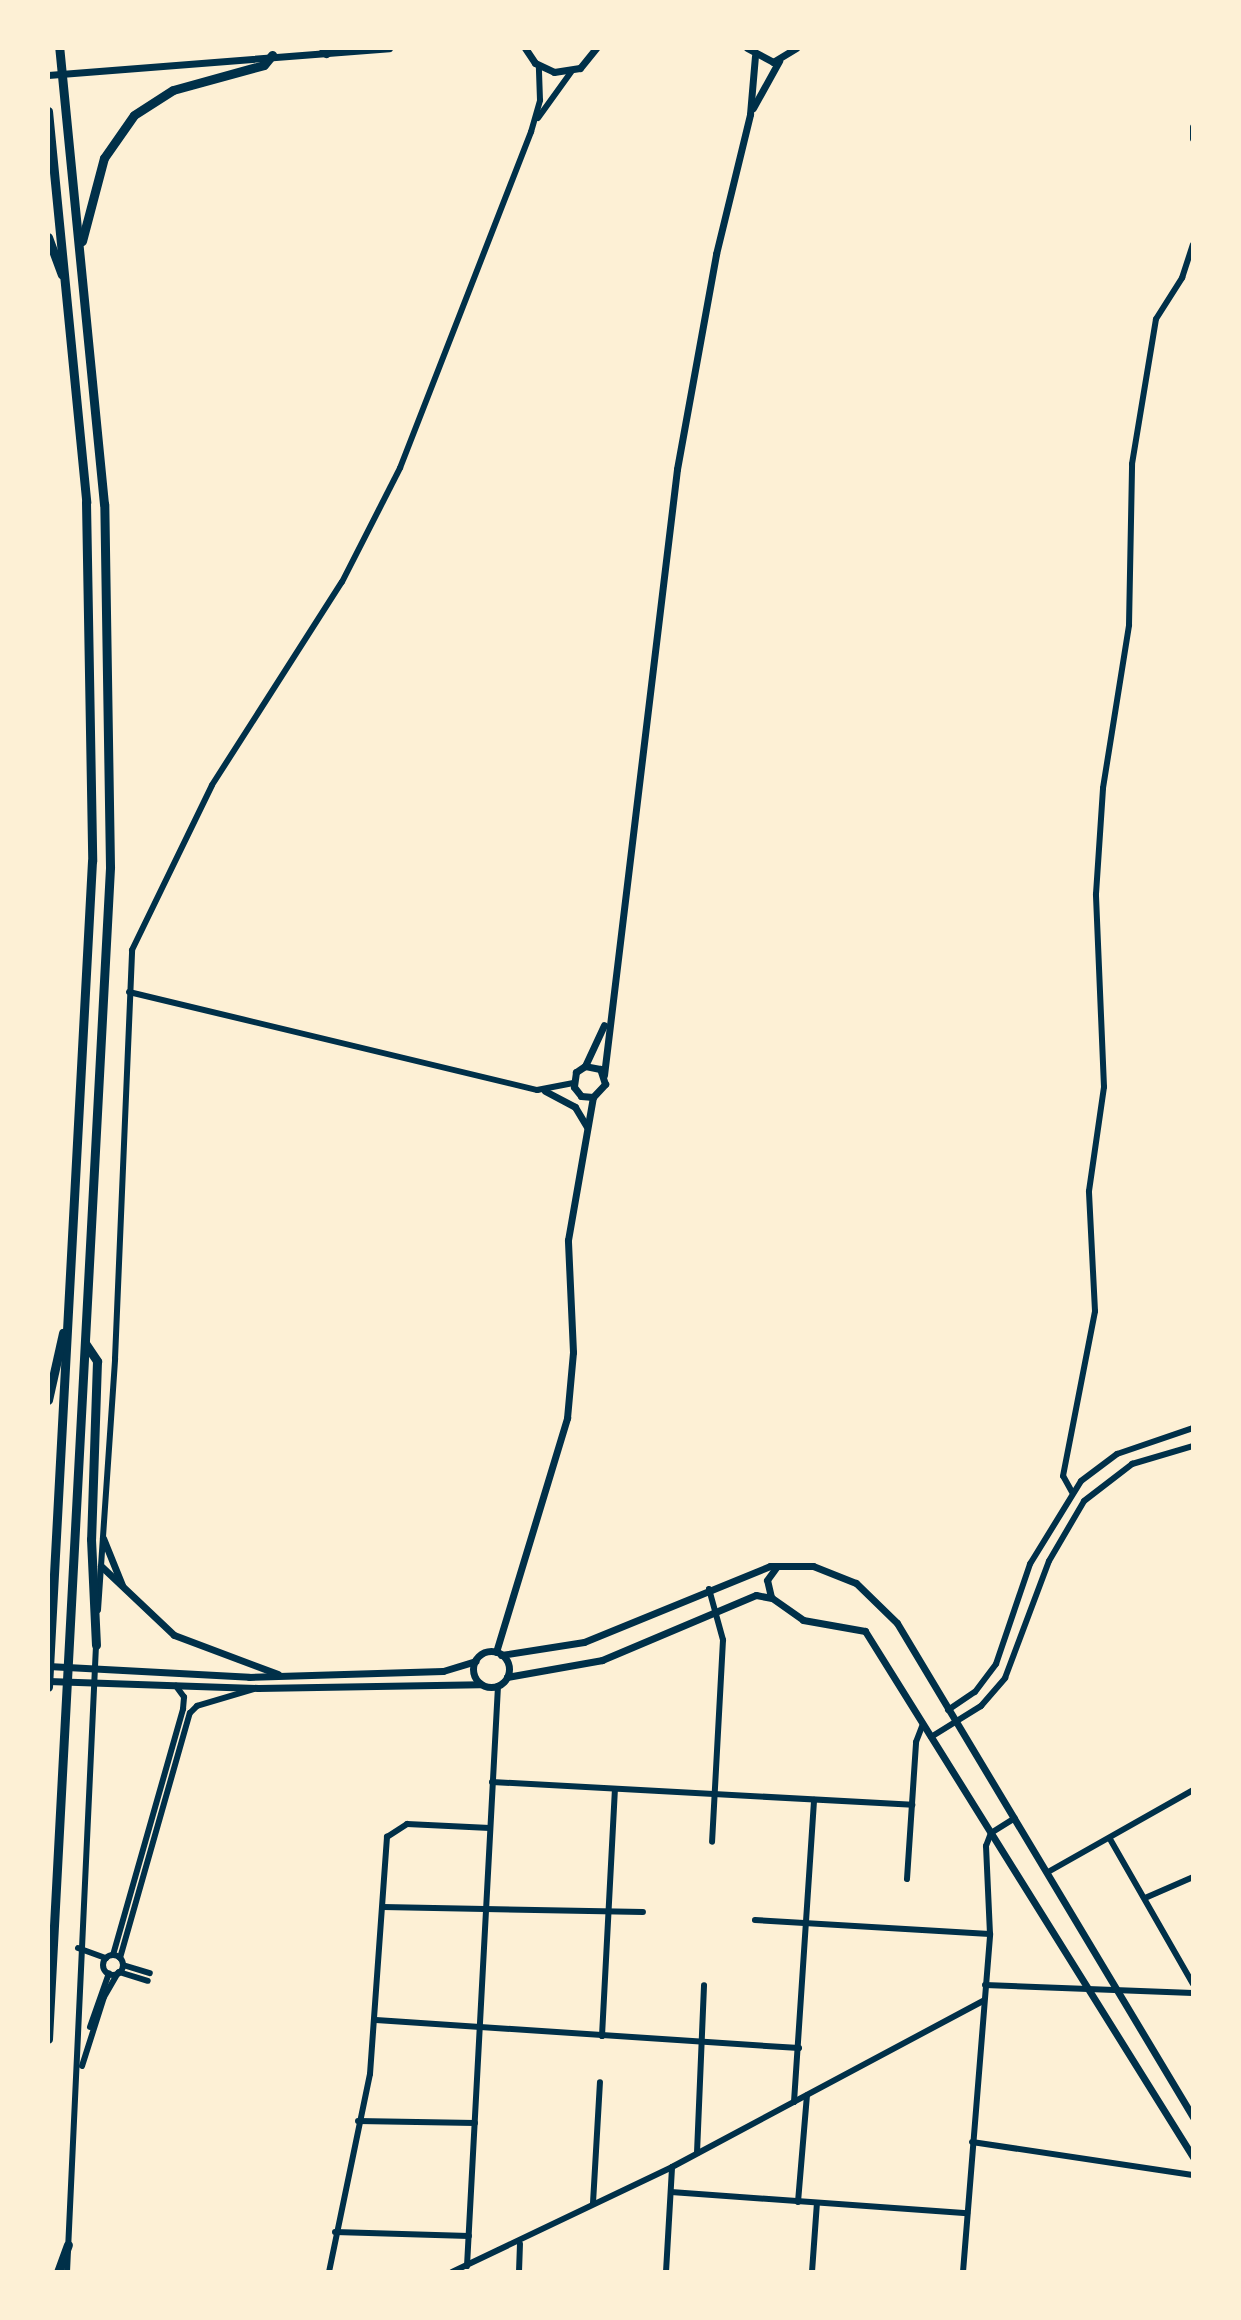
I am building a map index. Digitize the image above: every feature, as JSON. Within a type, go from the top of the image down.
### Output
[{"type":"highway","points":[[48,2039],[110,867],[111,671],[104,504],[59,48]]},
{"type":"highway","points":[[81,248],[104,158],[134,115],[173,90],[264,65],[272,55]]},
{"type":"highway","points":[[48,111],[68,292],[92,599],[92,845],[48,1684]]},
{"type":"highway","points":[[48,237],[68,292]]},
{"type":"highway","points":[[48,1400],[69,1310]]},
{"type":"highway","points":[[85,1343],[94,1352],[97,1372],[91,1539],[96,1645]]},
{"type":"highway","points":[[48,1595],[52,1618]]},
{"type":"highway","points":[[58,2272],[68,2245]]},
{"type":"street","points":[[48,75],[389,48]]},
{"type":"street","points":[[67,2272],[80,2073],[78,1948],[103,1538],[132,950],[205,798],[342,582],[400,468],[531,132],[540,100],[539,67],[523,48]]},
{"type":"street","points":[[531,132],[571,72],[588,61],[596,48]]},
{"type":"street","points":[[747,48],[755,56],[779,61]]},
{"type":"street","points":[[750,114],[779,61],[796,48]]},
{"type":"street","points":[[499,1653],[567,1418],[573,1352],[568,1240],[593,1097],[605,1084],[609,1007],[677,469],[716,254],[750,114],[755,56]]},
{"type":"street","points":[[539,67],[571,72]]},
{"type":"street","points":[[1193,127],[1193,139]]},
{"type":"street","points":[[1072,1492],[1063,1476],[1095,1311],[1089,1191],[1104,1087],[1096,894],[1103,788],[1129,625],[1132,464],[1156,319],[1182,278],[1193,245]]},
{"type":"street","points":[[129,992],[545,1091],[575,1107],[587,1127]]},
{"type":"street","points":[[545,1091],[573,1083],[585,1066],[609,1007]]},
{"type":"street","points":[[585,1066],[604,1075]]},
{"type":"street","points":[[573,1083],[578,1093],[593,1097]]},
{"type":"street","points":[[948,1710],[975,1692],[996,1664],[1030,1564],[1072,1492],[1107,1459],[1193,1428]]},
{"type":"street","points":[[931,1737],[981,1706],[1012,1667],[1041,1579],[1084,1501],[1132,1464],[1193,1446]]},
{"type":"street","points":[[103,1538],[124,1591]]},
{"type":"street","points":[[772,1598],[767,1580],[779,1565]]},
{"type":"street","points":[[48,1666],[284,1676],[443,1671],[475,1661],[484,1653],[584,1642],[709,1589],[779,1565],[830,1570],[866,1590],[897,1623],[1193,2117]]},
{"type":"street","points":[[101,1566],[149,1616],[192,1645],[284,1676]]},
{"type":"street","points":[[709,1589],[723,1650],[712,1842]]},
{"type":"street","points":[[467,2266],[498,1686],[507,1677],[602,1660],[756,1595],[772,1598],[803,1620],[860,1628],[872,1636],[931,1737],[1093,1991],[1193,2157]]},
{"type":"street","points":[[499,1653],[508,1665],[507,1677]]},
{"type":"street","points":[[475,1661],[473,1673],[480,1684]]},
{"type":"street","points":[[48,1684],[258,1688],[498,1686]]},
{"type":"street","points":[[80,2073],[104,1997],[120,1970],[116,1956],[183,1709],[184,1697],[176,1686]]},
{"type":"street","points":[[116,1956],[190,1713],[197,1706],[258,1688]]},
{"type":"street","points":[[907,1879],[916,1742],[923,1724]]},
{"type":"street","points":[[492,1782],[912,1805]]},
{"type":"street","points":[[602,2036],[615,1789]]},
{"type":"street","points":[[1048,1872],[1193,1790]]},
{"type":"street","points":[[794,2102],[814,1800]]},
{"type":"street","points":[[963,2272],[990,1934],[986,1854],[991,1833],[1015,1818]]},
{"type":"street","points":[[329,2272],[376,2020],[386,1846],[395,1827],[490,1828]]},
{"type":"street","points":[[1110,1839],[1193,1984]]},
{"type":"street","points":[[1145,1898],[1193,1877]]},
{"type":"street","points":[[383,1907],[643,1912]]},
{"type":"street","points":[[755,1920],[990,1934]]},
{"type":"street","points":[[78,1948],[106,1958],[116,1956]]},
{"type":"street","points":[[80,2073],[109,1973],[106,1958]]},
{"type":"street","points":[[109,1973],[120,1970],[149,1977]]},
{"type":"street","points":[[697,2153],[704,1985]]},
{"type":"street","points":[[985,1985],[1121,1993],[1193,1993]]},
{"type":"street","points":[[452,2272],[520,2244],[593,2203],[672,2167],[983,2001]]},
{"type":"street","points":[[376,2020],[799,2048]]},
{"type":"street","points":[[593,2203],[600,2082]]},
{"type":"street","points":[[798,2202],[807,2095]]},
{"type":"street","points":[[358,2121],[475,2123]]},
{"type":"street","points":[[972,2142],[1193,2175]]},
{"type":"street","points":[[666,2272],[672,2167]]},
{"type":"street","points":[[671,2192],[967,2213]]},
{"type":"street","points":[[812,2272],[817,2203]]},
{"type":"street","points":[[335,2232],[469,2236]]},
{"type":"street","points":[[519,2272],[520,2244]]}]
